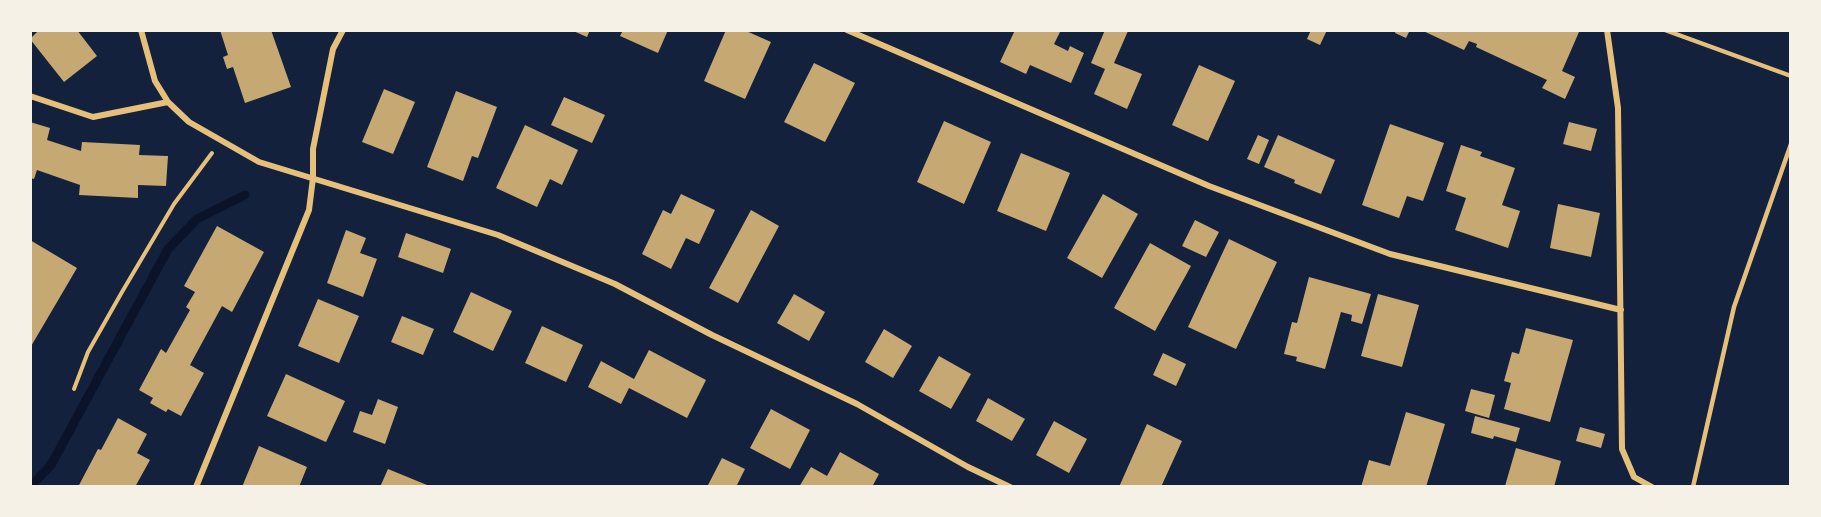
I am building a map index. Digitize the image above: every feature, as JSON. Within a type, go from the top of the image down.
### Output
[{"type":"street","points":[[141,30],[155,81],[168,102],[189,122],[259,162],[498,235],[615,284],[712,335],[857,404],[1010,487]]},
{"type":"street","points":[[196,487],[309,210],[313,178],[313,149],[333,50],[343,30]]},
{"type":"street","points":[[848,30],[1209,186],[1390,254],[1621,310]]},
{"type":"street","points":[[1607,30],[1618,108],[1622,449],[1634,477],[1652,487]]},
{"type":"street","points":[[30,96],[93,117],[168,102]]},
{"type":"lane","points":[[1665,30],[1791,76]]},
{"type":"lane","points":[[1694,487],[1734,307],[1791,144]]},
{"type":"path","points":[[74,389],[88,352],[174,204],[222,141]]},
{"type":"building","points":[[39,30],[77,30],[97,56],[64,82],[30,39]]},
{"type":"building","points":[[220,30],[271,30],[291,87],[245,103],[233,67],[227,69],[223,57],[228,55]]},
{"type":"building","points":[[571,30],[590,30],[587,37]]},
{"type":"building","points":[[623,30],[668,30],[658,53],[620,36]]},
{"type":"building","points":[[726,30],[744,30],[771,42],[745,99],[704,81]]},
{"type":"building","points":[[1015,30],[1061,30],[1054,44],[1068,51],[1070,46],[1084,53],[1071,83],[1030,65],[1026,74],[1000,62]]},
{"type":"building","points":[[1105,30],[1128,31],[1114,63],[1142,74],[1127,109],[1094,94],[1105,69],[1091,63]]},
{"type":"building","points":[[1311,30],[1327,30],[1320,45],[1307,39]]},
{"type":"building","points":[[1396,30],[1410,30],[1406,38],[1395,33]]},
{"type":"building","points":[[1421,30],[1575,30],[1579,32],[1562,71],[1575,77],[1565,99],[1542,88],[1547,80],[1476,47],[1477,44],[1469,41],[1464,50]]},
{"type":"building","points":[[814,63],[855,83],[825,142],[784,122]]},
{"type":"building","points":[[1199,65],[1235,81],[1208,141],[1172,125]]},
{"type":"building","points":[[384,89],[415,102],[393,154],[362,142]]},
{"type":"building","points":[[456,91],[497,107],[478,158],[472,156],[463,181],[427,167]]},
{"type":"building","points":[[564,97],[605,115],[592,143],[551,125]]},
{"type":"building","points":[[944,121],[991,142],[964,204],[917,182]]},
{"type":"building","points":[[30,122],[50,128],[47,140],[81,151],[82,142],[140,145],[139,155],[168,156],[166,186],[138,185],[138,198],[79,195],[80,185],[37,170],[34,179],[30,178]]},
{"type":"building","points":[[1569,122],[1597,129],[1591,151],[1563,144]]},
{"type":"building","points":[[1390,124],[1444,143],[1423,201],[1407,196],[1399,218],[1362,205]]},
{"type":"building","points":[[525,125],[578,150],[562,185],[550,179],[537,207],[496,188]]},
{"type":"building","points":[[1258,135],[1269,140],[1259,164],[1247,159]]},
{"type":"building","points":[[1278,135],[1335,160],[1321,194],[1264,167]]},
{"type":"building","points":[[1461,145],[1482,152],[1480,156],[1515,168],[1502,205],[1520,211],[1508,248],[1455,230],[1466,198],[1446,191]]},
{"type":"building","points":[[1021,153],[1070,173],[1046,231],[997,211]]},
{"type":"building","points":[[681,194],[715,210],[699,244],[686,238],[671,269],[642,254],[663,210],[671,214]]},
{"type":"building","points":[[1103,194],[1138,214],[1102,278],[1067,258]]},
{"type":"building","points":[[1558,204],[1600,213],[1591,257],[1550,248]]},
{"type":"building","points":[[751,210],[779,226],[738,303],[709,288]]},
{"type":"building","points":[[1195,220],[1219,232],[1206,257],[1182,246]]},
{"type":"building","points":[[217,226],[264,252],[232,312],[222,306],[190,365],[204,373],[181,416],[168,409],[166,412],[150,403],[153,398],[139,390],[161,349],[166,353],[190,310],[186,307],[195,292],[184,286]]},
{"type":"building","points":[[346,230],[366,238],[360,253],[377,259],[363,297],[327,283]]},
{"type":"building","points":[[406,233],[451,249],[443,273],[398,257]]},
{"type":"building","points":[[1229,239],[1277,262],[1236,349],[1188,327]]},
{"type":"building","points":[[30,240],[77,268],[30,348]]},
{"type":"building","points":[[1150,243],[1191,266],[1155,331],[1114,308]]},
{"type":"building","points":[[1309,277],[1371,294],[1362,324],[1351,321],[1352,315],[1341,312],[1325,369],[1296,361],[1297,357],[1284,354],[1292,322],[1297,323]]},
{"type":"building","points":[[471,292],[512,311],[493,351],[453,332]]},
{"type":"building","points":[[794,294],[825,312],[809,341],[777,323]]},
{"type":"building","points":[[1378,294],[1419,305],[1402,367],[1361,356]]},
{"type":"building","points":[[318,299],[359,316],[339,363],[298,346]]},
{"type":"building","points":[[402,316],[434,329],[423,355],[391,342]]},
{"type":"building","points":[[542,326],[583,345],[566,382],[525,363]]},
{"type":"building","points":[[1526,328],[1573,340],[1550,422],[1504,409],[1511,383],[1504,381],[1512,352],[1519,354]]},
{"type":"building","points":[[884,329],[912,346],[893,378],[865,362]]},
{"type":"building","points":[[649,350],[706,380],[687,418],[629,388],[621,404],[588,387],[601,361],[634,379]]},
{"type":"building","points":[[1163,353],[1186,364],[1176,386],[1153,375]]},
{"type":"building","points":[[939,356],[971,374],[951,409],[919,391]]},
{"type":"building","points":[[286,374],[345,401],[326,442],[267,416]]},
{"type":"building","points":[[1471,389],[1495,395],[1489,418],[1465,411]]},
{"type":"building","points":[[988,398],[1025,419],[1012,441],[976,421]]},
{"type":"building","points":[[378,399],[398,407],[385,444],[353,432],[360,411],[372,415]]},
{"type":"building","points":[[771,409],[810,430],[790,469],[750,448]]},
{"type":"building","points":[[1406,412],[1445,424],[1426,487],[1361,487],[1369,460],[1390,466]]},
{"type":"building","points":[[1475,416],[1520,428],[1516,442],[1471,433]]},
{"type":"building","points":[[118,418],[147,434],[137,453],[150,460],[135,487],[78,487],[98,449],[101,450]]},
{"type":"building","points":[[1054,421],[1087,439],[1069,473],[1036,455]]},
{"type":"building","points":[[1147,424],[1182,441],[1161,487],[1119,487]]},
{"type":"building","points":[[1580,427],[1605,434],[1601,448],[1576,441]]},
{"type":"building","points":[[259,446],[307,467],[299,487],[242,487]]},
{"type":"building","points":[[1516,448],[1561,461],[1554,487],[1505,486]]},
{"type":"building","points":[[840,452],[879,474],[872,487],[799,487],[811,467],[827,476]]},
{"type":"building","points":[[722,458],[745,469],[736,487],[708,485]]},
{"type":"building","points":[[388,469],[427,485],[426,487],[380,487]]},
{"type":"waterway","points":[[30,487],[51,465],[168,249],[197,219],[245,195]]}]
